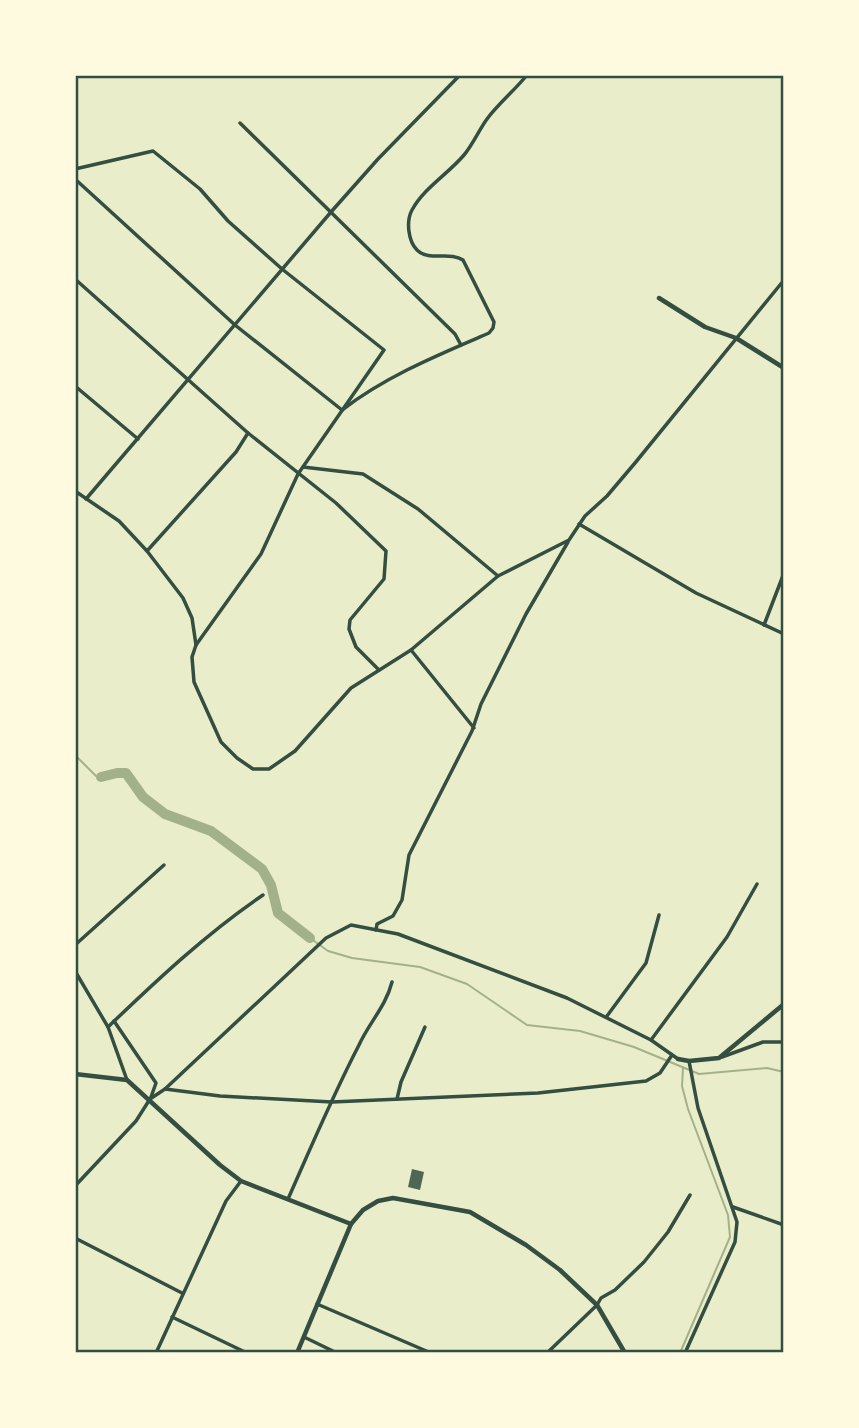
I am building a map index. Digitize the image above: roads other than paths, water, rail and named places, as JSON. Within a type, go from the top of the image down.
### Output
[{"type":"street","points":[[86,499],[331,212],[378,159],[460,75]]},
{"type":"street","points":[[342,410],[392,377],[489,333],[493,328],[494,322],[463,260],[458,256],[424,254],[416,250],[410,238],[409,224],[411,211],[463,156],[487,118],[527,75]]},
{"type":"street","points":[[240,123],[455,334],[461,345]]},
{"type":"street","points":[[75,169],[153,151],[200,189],[228,221],[282,269],[384,350],[298,474],[261,554],[196,645],[192,657],[194,682],[221,742],[237,758],[253,769],[269,769],[295,751],[351,688],[411,650],[498,576],[569,540]]},
{"type":"street","points":[[75,179],[235,325],[342,410]]},
{"type":"street","points":[[75,279],[248,433],[336,503],[386,551],[384,579],[350,620],[349,629],[356,647],[379,670]]},
{"type":"street","points":[[376,930],[377,924],[393,916],[402,900],[409,855],[474,727],[481,704],[526,614],[579,524],[635,463],[784,280]]},
{"type":"street","points":[[659,298],[705,327],[736,338],[784,368]]},
{"type":"street","points":[[75,386],[138,439]]},
{"type":"street","points":[[147,551],[236,452],[248,433]]},
{"type":"street","points":[[303,467],[362,474],[418,509],[498,576]]},
{"type":"street","points":[[75,491],[119,521],[147,551],[183,598],[192,618],[196,645]]},
{"type":"street","points":[[579,524],[696,593],[784,634]]},
{"type":"street","points":[[764,625],[784,573]]},
{"type":"street","points":[[411,650],[474,727]]},
{"type":"street","points":[[75,945],[164,864]]},
{"type":"street","points":[[651,1040],[727,937],[757,884]]},
{"type":"street","points":[[108,1027],[187,954],[263,895]]},
{"type":"street","points":[[607,1016],[646,963],[659,915]]},
{"type":"street","points":[[150,1099],[165,1089],[313,950],[351,925],[398,934],[567,998],[651,1040],[671,1057],[689,1062],[719,1058],[763,1042],[784,1042]]},
{"type":"street","points":[[75,971],[108,1027],[127,1080],[241,1181],[351,1224]]},
{"type":"street","points":[[288,1199],[365,1032],[389,995],[392,982]]},
{"type":"street","points":[[719,1058],[784,1004]]},
{"type":"street","points":[[75,1186],[135,1121],[150,1099],[156,1083],[114,1021]]},
{"type":"street","points":[[397,1099],[401,1082],[425,1027]]},
{"type":"street","points":[[165,1089],[220,1096],[332,1102],[538,1093],[646,1082],[660,1073],[671,1057]]},
{"type":"street","points":[[685,1353],[735,1242],[737,1222],[698,1108],[689,1062]]},
{"type":"street","points":[[75,1074],[127,1080]]},
{"type":"street","points":[[156,1353],[226,1201],[241,1181]]},
{"type":"street","points":[[547,1353],[601,1298],[615,1290],[644,1262],[668,1232],[690,1195]]},
{"type":"street","points":[[297,1353],[351,1224],[363,1210],[378,1201],[393,1198],[470,1212],[538,1254],[560,1270],[597,1305],[625,1353]]},
{"type":"street","points":[[733,1207],[784,1225]]},
{"type":"street","points":[[75,1238],[182,1293]]},
{"type":"street","points":[[317,1304],[431,1353]]},
{"type":"street","points":[[172,1317],[247,1353]]},
{"type":"street","points":[[304,1337],[337,1353]]},
{"type":"waterway","points":[[75,755],[96,776],[101,777]]},
{"type":"waterway","points":[[101,777],[126,773],[143,797],[165,814],[211,831],[262,869],[271,885],[278,913],[310,938]]},
{"type":"waterway","points":[[310,938],[328,951],[352,958],[420,967],[467,984],[527,1025],[580,1031],[634,1047],[699,1074],[767,1068],[784,1072]]},
{"type":"waterway","points":[[680,1353],[730,1237],[728,1215],[688,1109],[682,1086],[683,1068]]}]
